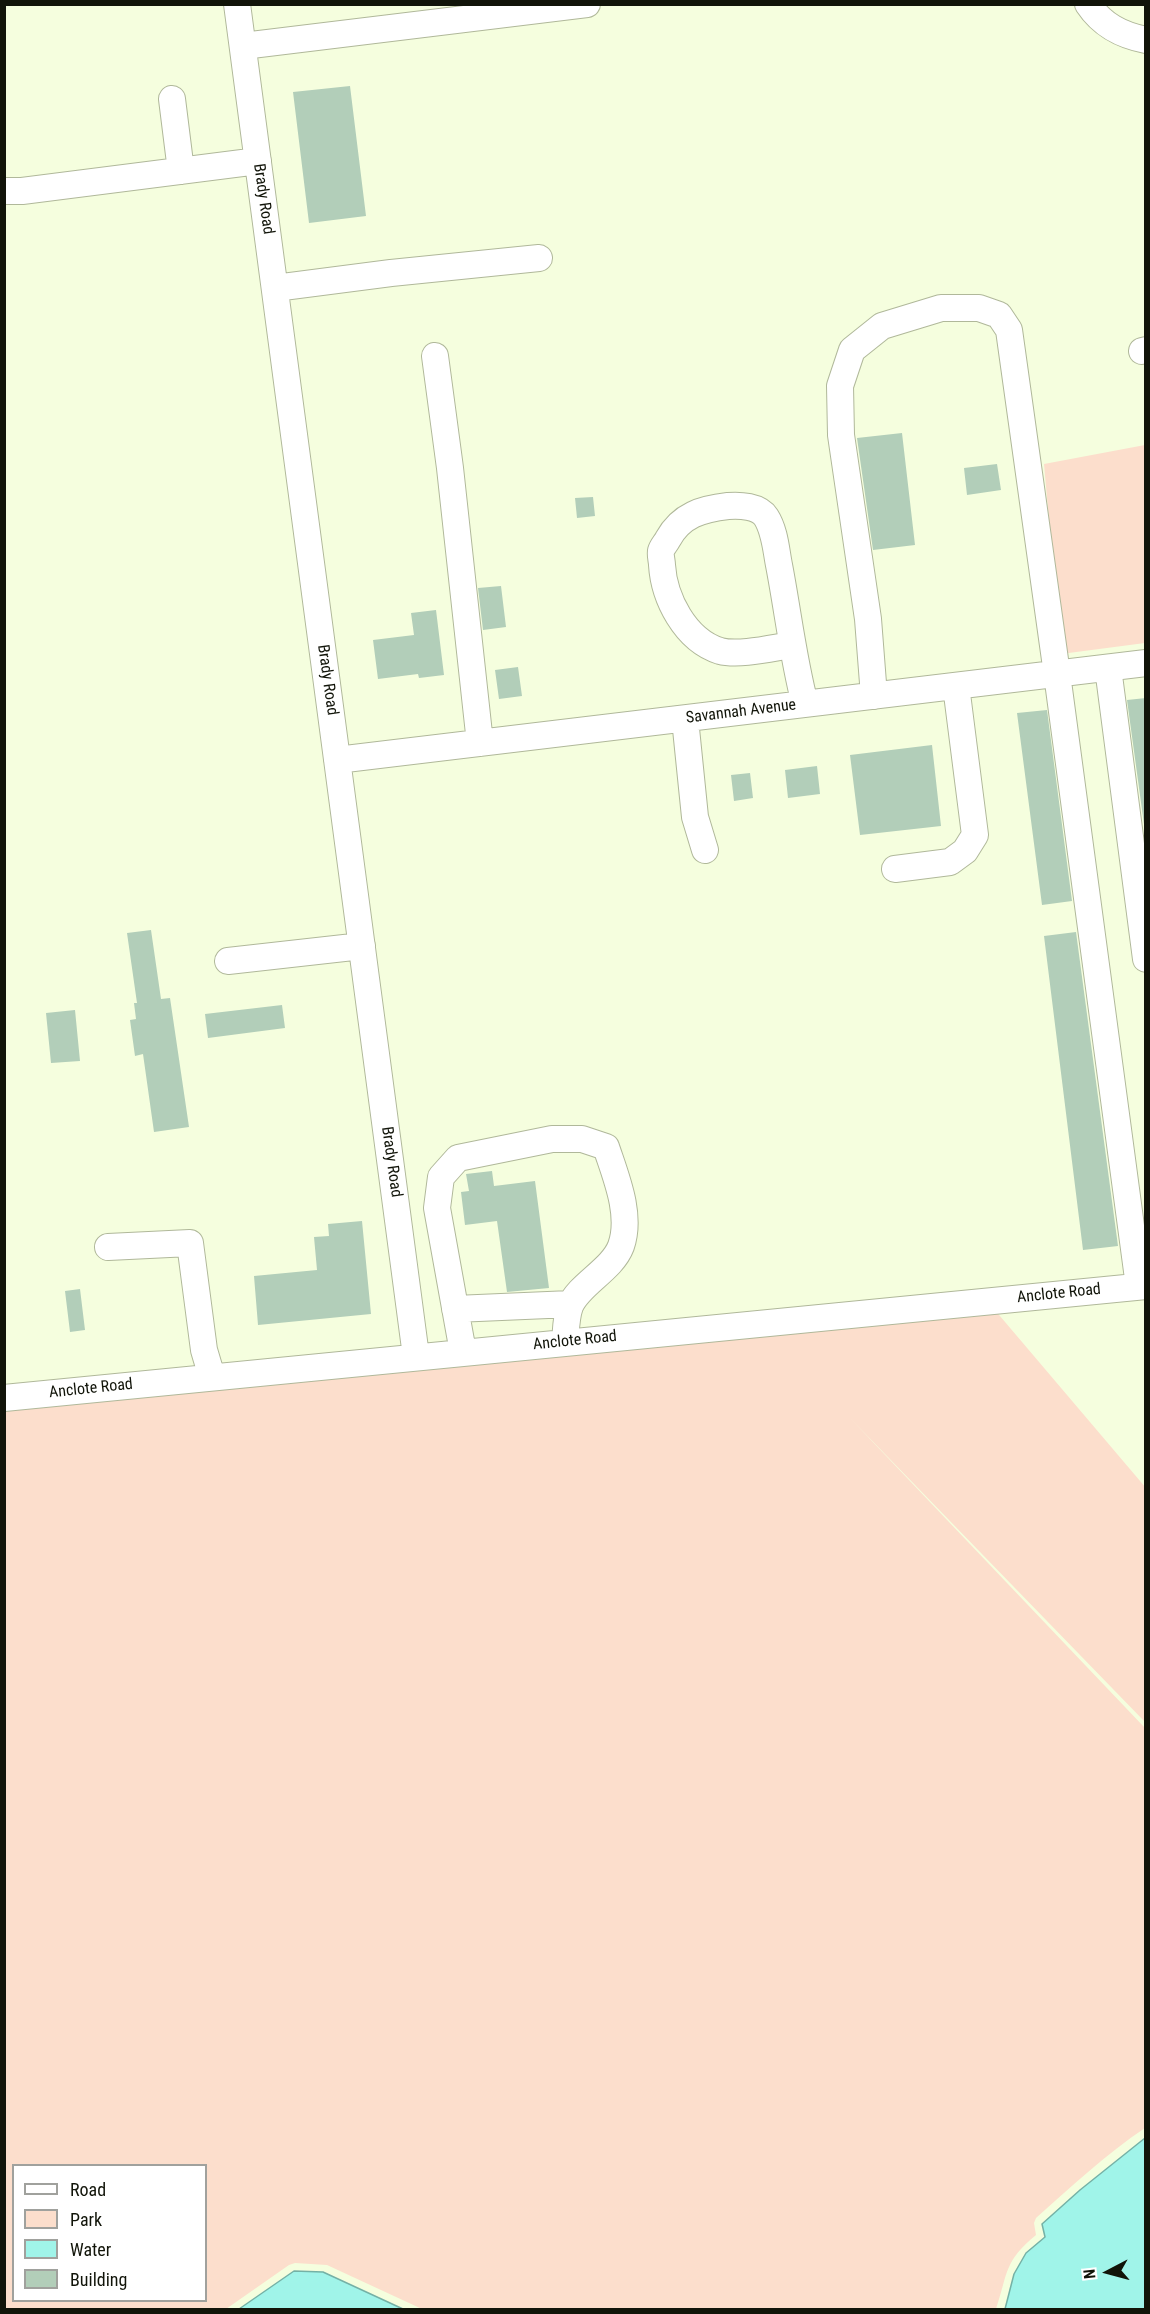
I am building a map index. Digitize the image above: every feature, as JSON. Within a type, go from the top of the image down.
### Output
[{"type":"street","name":"Brady Road","points":[[237,4],[416,1356]]},
{"type":"street","points":[[243,46],[587,4]]},
{"type":"street","points":[[1088,4],[1098,20],[1126,36],[1146,40]]},
{"type":"street","points":[[172,99],[181,171]]},
{"type":"street","points":[[4,191],[21,191],[258,161]]},
{"type":"street","points":[[275,288],[391,273],[539,258]]},
{"type":"street","points":[[874,696],[868,619],[841,435],[840,387],[852,350],[882,326],[941,308],[979,308],[999,315],[1009,330],[1142,1286]]},
{"type":"street","points":[[435,356],[450,468],[480,743]]},
{"type":"street","points":[[792,645],[733,653],[720,651],[689,631],[677,614],[663,575],[661,552],[675,526],[693,513],[738,505],[756,510],[765,516],[773,535],[805,704]]},
{"type":"street","name":"Savannah Avenue","points":[[337,760],[1146,663]]},
{"type":"street","points":[[1108,668],[1146,959]]},
{"type":"street","points":[[895,869],[950,862],[965,851],[975,835],[956,686]]},
{"type":"street","points":[[685,719],[695,817],[705,849]]},
{"type":"street","points":[[228,961],[362,945]]},
{"type":"street","points":[[463,1352],[437,1208],[441,1177],[458,1158],[552,1139],[582,1139],[606,1148],[619,1184],[625,1225],[620,1247],[606,1267],[571,1304],[565,1342]]},
{"type":"street","points":[[398,1215],[437,1208]]},
{"type":"street","points":[[108,1247],[190,1243],[204,1350],[212,1377]]},
{"type":"street","name":"Anclote Road","points":[[4,1398],[1142,1286]]},
{"type":"street","points":[[455,1309],[571,1304]]},
{"type":"green space","points":[[1145,445],[1145,643],[1061,654],[1044,464]]},
{"type":"green space","points":[[994,1309],[1146,1488],[1145,1722],[850,1418],[1145,1728],[1145,2128],[1103,2160],[1036,2218],[1034,2223],[1036,2235],[1012,2260],[996,2309],[422,2309],[327,2265],[295,2263],[226,2309],[5,2310],[5,1407]]},
{"type":"water","points":[[1145,2138],[1145,2309],[1005,2309],[1014,2274],[1026,2253],[1045,2237],[1042,2224]]},
{"type":"water","points":[[294,2271],[323,2272],[403,2309],[239,2309]]},
{"type":"building","points":[[350,86],[366,216],[309,223],[293,92]]},
{"type":"building","points":[[902,433],[915,545],[873,550],[857,438]]},
{"type":"building","points":[[997,464],[1001,490],[967,495],[964,468]]},
{"type":"building","points":[[593,497],[595,516],[577,518],[575,498]]},
{"type":"building","points":[[501,586],[506,627],[483,630],[478,588]]},
{"type":"building","points":[[436,610],[444,675],[419,678],[418,674],[378,679],[373,640],[414,635],[411,613]]},
{"type":"building","points":[[518,667],[522,696],[499,699],[495,670]]},
{"type":"building","points":[[1146,698],[1146,839],[1127,700]]},
{"type":"building","points":[[1047,710],[1072,901],[1042,905],[1017,713]]},
{"type":"building","points":[[932,745],[941,826],[860,835],[850,755]]},
{"type":"building","points":[[817,766],[820,794],[788,798],[785,770]]},
{"type":"building","points":[[750,773],[753,798],[734,801],[731,775]]},
{"type":"building","points":[[151,930],[161,999],[170,998],[189,1127],[154,1132],[143,1054],[135,1056],[130,1020],[136,1019],[134,1003],[137,1003],[127,933]]},
{"type":"building","points":[[1076,932],[1118,1246],[1083,1250],[1044,936]]},
{"type":"building","points":[[282,1005],[285,1028],[208,1038],[205,1014]]},
{"type":"building","points":[[75,1010],[80,1061],[51,1063],[46,1013]]},
{"type":"building","points":[[492,1171],[494,1186],[535,1181],[549,1288],[507,1292],[497,1221],[465,1225],[461,1192],[469,1191],[466,1174]]},
{"type":"building","points":[[362,1221],[371,1314],[258,1325],[254,1276],[317,1270],[314,1237],[329,1236],[328,1224]]},
{"type":"building","points":[[80,1289],[85,1330],[70,1332],[65,1291]]}]
